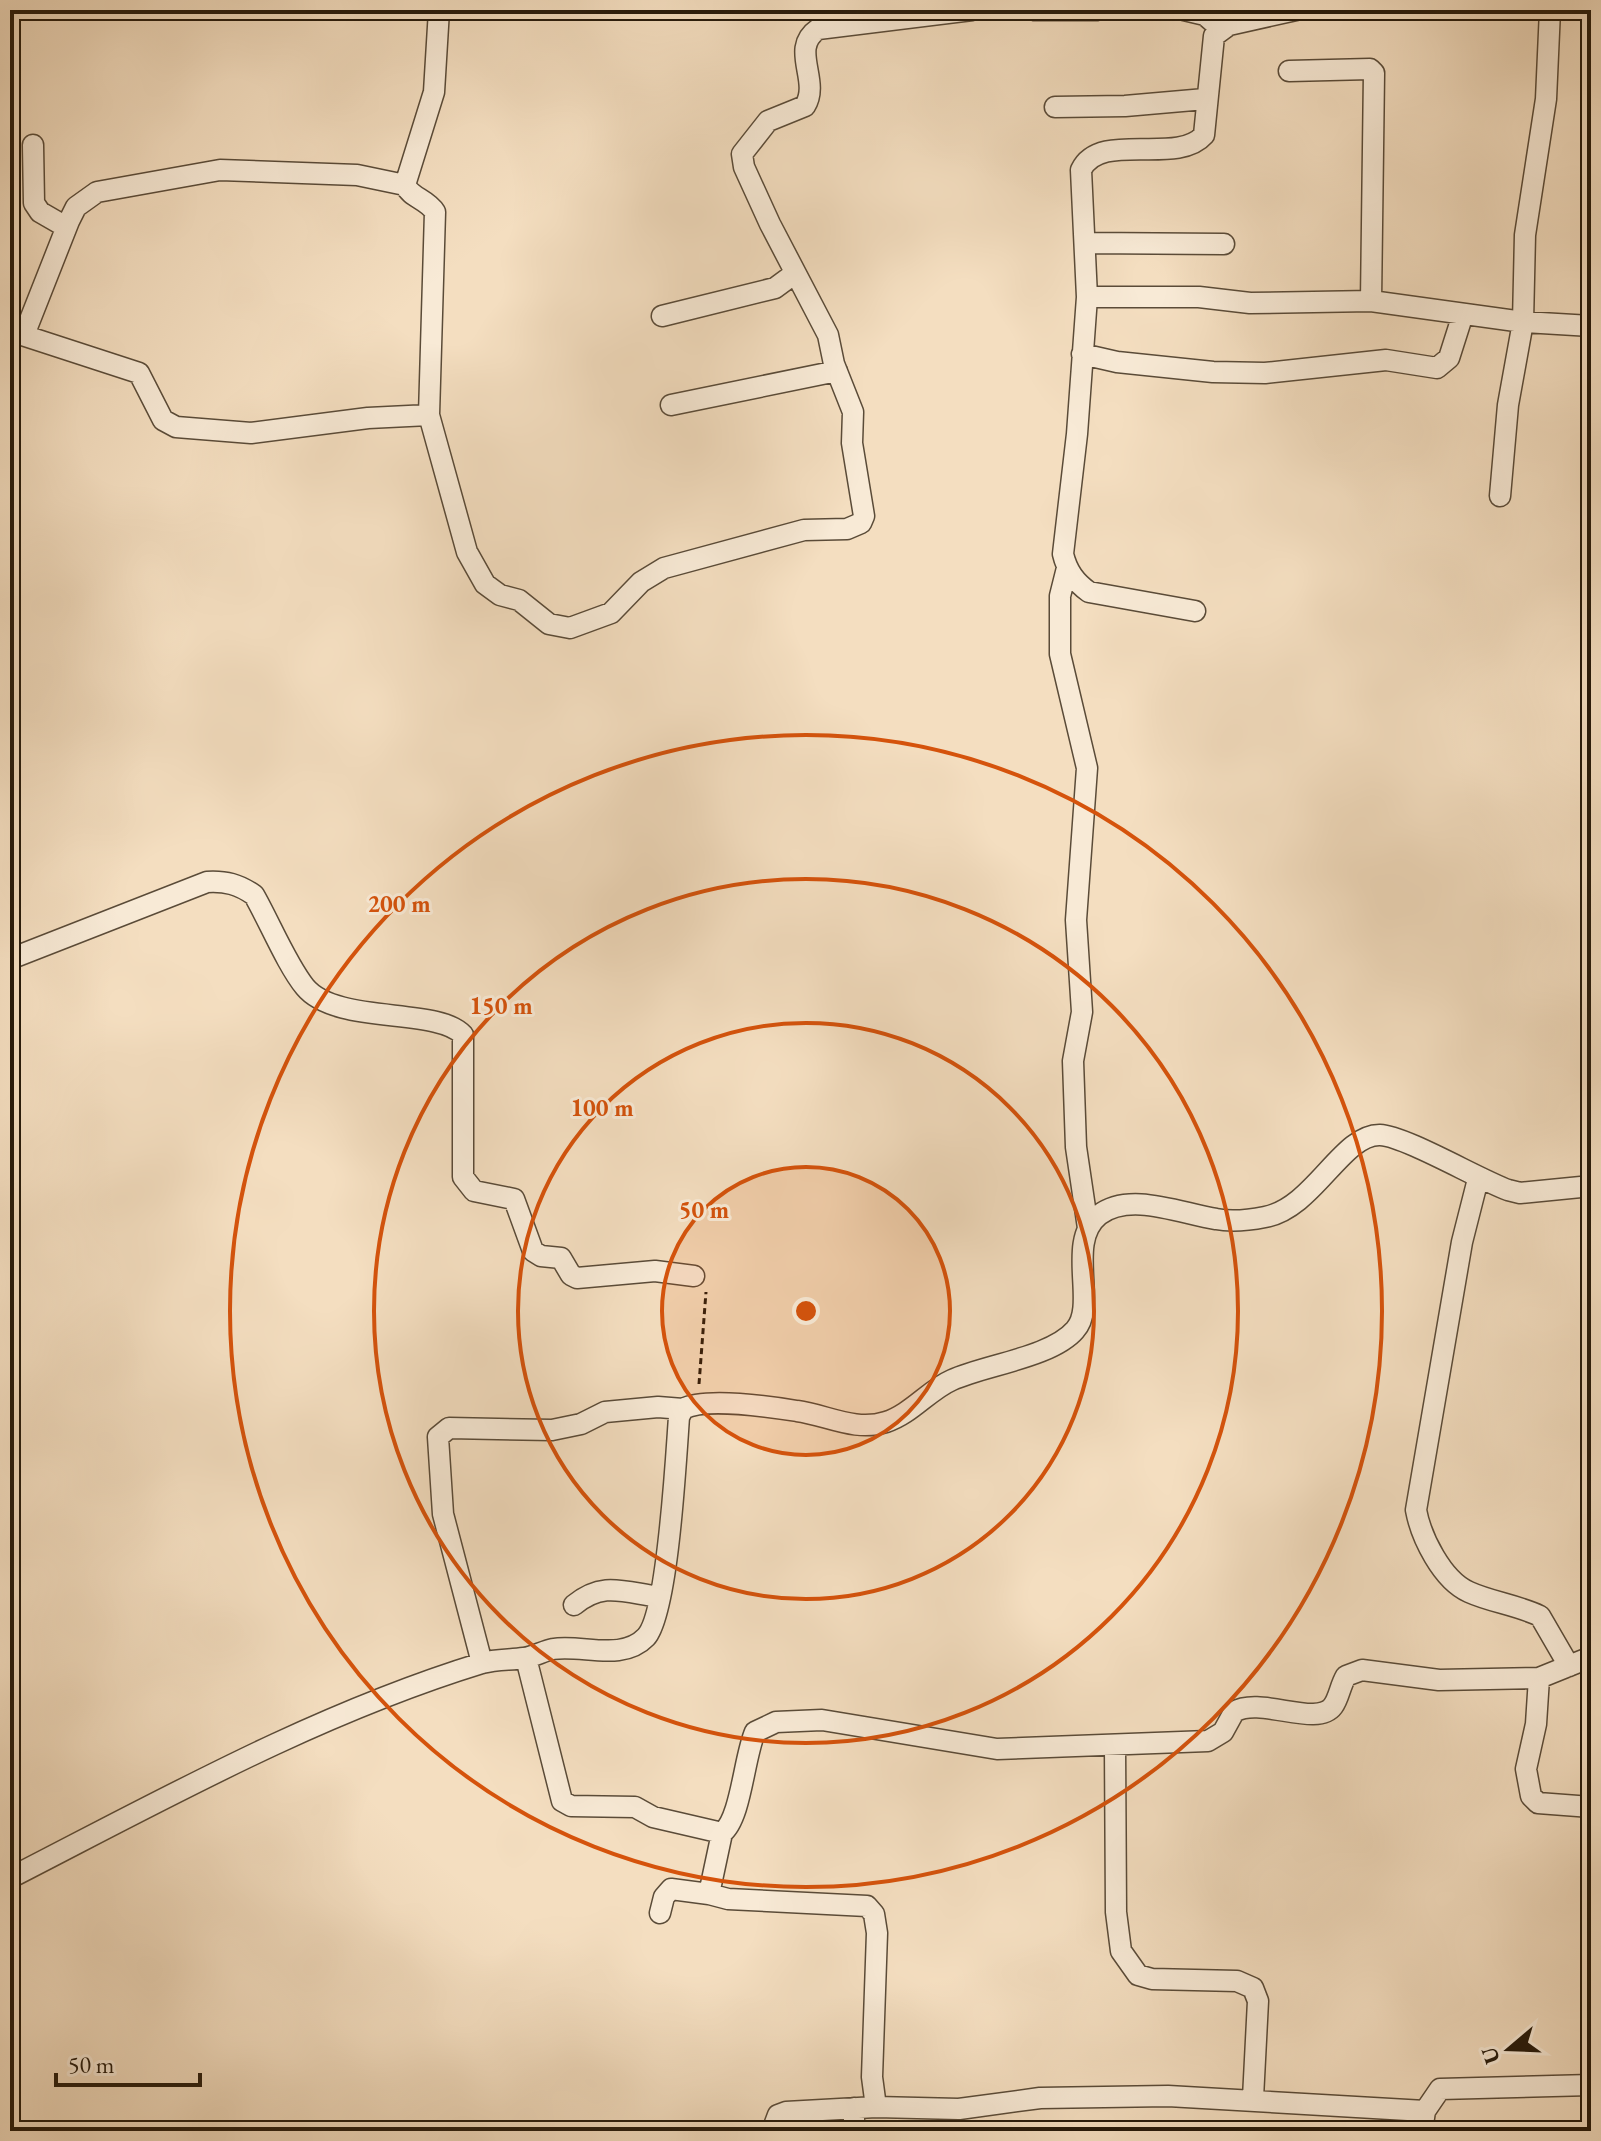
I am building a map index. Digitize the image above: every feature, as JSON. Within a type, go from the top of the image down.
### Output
[{"type":"street","points":[[405,185],[434,92],[439,10]]},
{"type":"street","points":[[429,415],[368,418],[251,433],[176,427],[163,420],[139,373],[17,333],[76,207],[97,192],[220,170],[357,175],[405,185],[410,193],[430,204],[435,212],[429,415],[467,552],[485,584],[500,595],[519,600],[549,624],[570,628],[611,613],[641,582],[664,568],[804,530],[857,527],[864,516],[852,443],[853,412],[837,371],[828,335],[794,274],[744,167],[742,154],[768,121],[805,106],[811,97],[803,46],[808,36],[834,26],[972,10]]},
{"type":"street","points":[[1035,10],[1096,10]]},
{"type":"street","points":[[1184,10],[1205,15],[1221,29]]},
{"type":"street","points":[[1195,611],[1089,592],[1078,584],[1067,568],[1063,554],[1064,521],[1077,434],[1087,297],[1086,243],[1079,187],[1085,161],[1094,156],[1133,148],[1173,148],[1198,142],[1204,135],[1205,99],[1214,36],[1221,29],[1296,10]]},
{"type":"street","points":[[1500,496],[1508,405],[1523,322],[1525,235],[1546,99],[1550,10]]},
{"type":"street","points":[[1289,71],[1370,69],[1374,73],[1371,301]]},
{"type":"street","points":[[1055,107],[1125,106],[1205,99]]},
{"type":"street","points":[[33,145],[34,203],[40,212],[66,227]]},
{"type":"street","points":[[1086,243],[1224,244]]},
{"type":"street","points":[[662,316],[775,288],[794,274]]},
{"type":"street","points":[[1087,297],[1199,297],[1250,303],[1371,301],[1523,322],[1591,326]]},
{"type":"street","points":[[1082,354],[1117,362],[1213,372],[1265,373],[1386,360],[1437,368],[1449,358],[1463,314]]},
{"type":"street","points":[[671,405],[837,371]]},
{"type":"street","points":[[482,1663],[443,1514],[438,1437],[442,1432],[462,1427],[514,1431],[567,1429],[605,1412],[691,1406],[798,1411],[852,1425],[889,1421],[948,1381],[1054,1345],[1076,1329],[1081,1315],[1081,1263],[1088,1228],[1076,1147],[1073,1061],[1082,1012],[1076,920],[1087,768],[1060,654],[1060,596],[1067,568]]},
{"type":"street","points":[[10,959],[207,882],[229,882],[243,887],[254,895],[305,987],[321,999],[375,1014],[450,1026],[463,1035],[465,1182],[474,1191],[514,1199],[533,1251],[541,1256],[561,1258],[571,1275],[577,1278],[655,1271],[694,1276]]},
{"type":"street","points":[[1088,1228],[1104,1211],[1128,1204],[1220,1220],[1267,1217],[1305,1198],[1361,1140],[1380,1135],[1400,1141],[1478,1179],[1520,1193],[1591,1186]]},
{"type":"street","points":[[1478,1179],[1462,1242],[1416,1510],[1420,1533],[1430,1552],[1466,1591],[1526,1610],[1545,1620],[1569,1666]]},
{"type":"street","points":[[10,1878],[240,1759],[482,1663],[526,1658],[555,1649],[616,1651],[638,1643],[653,1626],[668,1547],[679,1417],[691,1406]]},
{"type":"street","points":[[574,1605],[590,1591],[602,1588],[659,1597]]},
{"type":"street","points":[[709,1894],[722,1833],[735,1813],[745,1755],[755,1732],[776,1722],[822,1720],[997,1749],[1115,1747],[1162,1740],[1208,1741],[1223,1732],[1234,1712],[1251,1705],[1324,1713],[1335,1704],[1346,1676],[1362,1670],[1439,1680],[1539,1678],[1591,1657]]},
{"type":"street","points":[[526,1658],[562,1801],[571,1806],[635,1807],[653,1817],[722,1833]]},
{"type":"street","points":[[1539,1678],[1536,1724],[1526,1769],[1531,1796],[1538,1803],[1591,1807]]},
{"type":"street","points":[[1115,1747],[1116,1912],[1121,1951],[1138,1975],[1152,1979],[1237,1981],[1253,1988],[1258,2001],[1253,2098]]},
{"type":"street","points":[[660,1913],[664,1897],[671,1889],[728,1899],[867,1906],[874,1914],[877,1933],[872,2077],[876,2107]]},
{"type":"street","points":[[772,2131],[778,2115],[786,2112],[876,2107],[959,2109],[1040,2098],[1253,2098],[1424,2121],[1440,2089],[1591,2085]]},
{"type":"street","points":[[854,2108],[854,2131]]},
{"type":"path","points":[[691,1406],[706,1287],[703,1278],[694,1276]]}]
